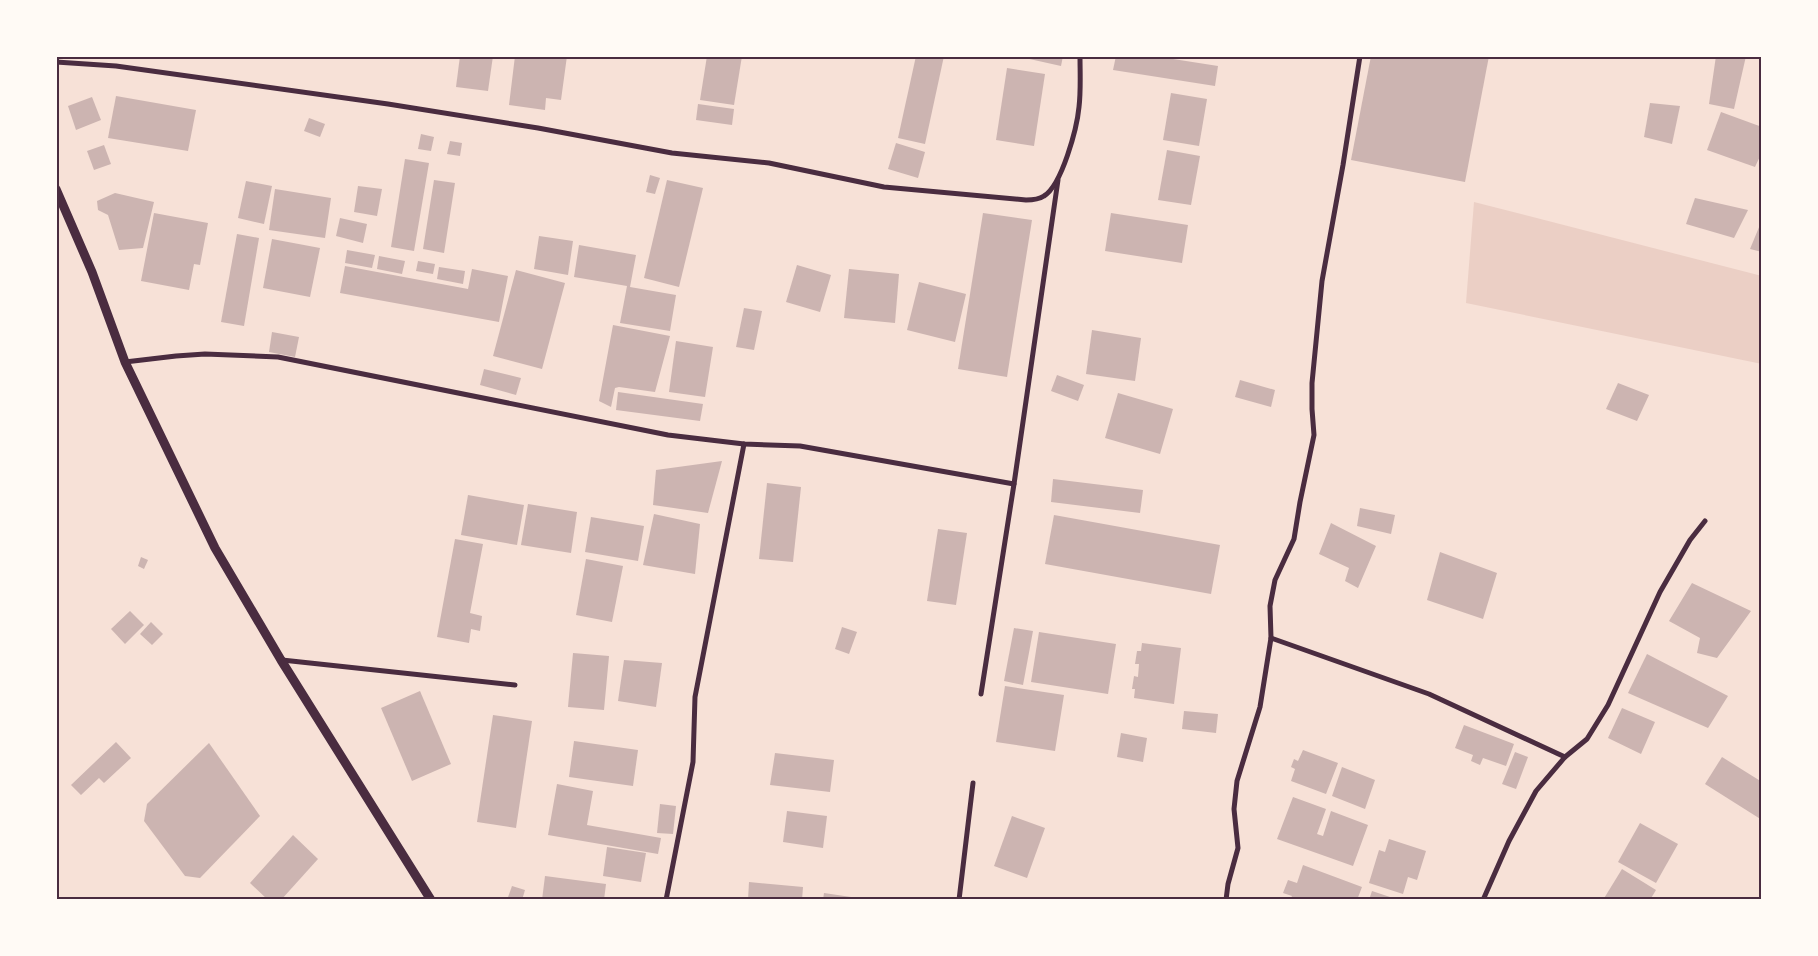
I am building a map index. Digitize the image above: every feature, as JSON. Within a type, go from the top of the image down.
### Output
[{"type":"street","points":[[981,694],[1014,484],[1058,179],[1070,146],[1079,108],[1080,56]]},
{"type":"street","points":[[1226,900],[1228,884],[1238,848],[1234,809],[1237,782],[1260,707],[1271,638],[1270,606],[1275,580],[1294,539],[1314,435],[1312,383],[1322,281],[1360,56]]},
{"type":"street","points":[[56,62],[116,66],[397,106],[538,128],[672,152],[769,163],[884,187],[1038,200],[1047,195],[1058,179]]},
{"type":"street","points":[[56,189],[92,272],[125,362],[215,548],[281,660],[432,900]]},
{"type":"street","points":[[125,362],[205,354],[278,357],[668,435],[744,444],[800,446],[1014,484]]},
{"type":"street","points":[[666,900],[693,762],[695,697],[744,444]]},
{"type":"street","points":[[1483,900],[1509,841],[1536,791],[1565,757],[1587,739],[1608,706],[1660,592],[1690,540],[1705,521]]},
{"type":"street","points":[[1271,638],[1429,694],[1565,757]]},
{"type":"street","points":[[281,660],[515,684]]},
{"type":"street","points":[[959,900],[973,783]]},
{"type":"shaded area","points":[[1474,202],[1762,276],[1762,364],[1466,303]]},
{"type":"building","points":[[460,56],[493,56],[488,91],[456,87]]},
{"type":"building","points":[[515,56],[567,56],[561,100],[546,98],[545,110],[509,105]]},
{"type":"building","points":[[707,56],[742,56],[734,105],[700,100]]},
{"type":"building","points":[[916,56],[944,56],[925,144],[898,138]]},
{"type":"building","points":[[1016,56],[1063,56],[1061,66]]},
{"type":"building","points":[[1116,56],[1154,56],[1218,66],[1215,86],[1113,70]]},
{"type":"building","points":[[1371,56],[1489,56],[1465,182],[1351,160]]},
{"type":"building","points":[[1716,56],[1746,56],[1734,109],[1709,104]]},
{"type":"building","points":[[1007,68],[1045,74],[1034,146],[996,140]]},
{"type":"building","points":[[1171,93],[1207,99],[1199,146],[1163,140]]},
{"type":"building","points":[[116,96],[196,110],[188,151],[108,138]]},
{"type":"building","points":[[92,97],[101,120],[76,130],[68,106]]},
{"type":"building","points":[[1650,103],[1680,106],[1672,144],[1644,137]]},
{"type":"building","points":[[698,104],[734,109],[732,125],[696,120]]},
{"type":"building","points":[[1721,112],[1762,127],[1762,152],[1755,167],[1707,150]]},
{"type":"building","points":[[309,118],[325,124],[320,137],[304,131]]},
{"type":"building","points":[[421,134],[434,137],[431,151],[418,149]]},
{"type":"building","points":[[450,141],[462,143],[460,156],[447,154]]},
{"type":"building","points":[[896,143],[925,152],[918,178],[888,169]]},
{"type":"building","points":[[104,145],[111,164],[94,170],[87,151]]},
{"type":"building","points":[[1167,150],[1200,156],[1191,205],[1158,200]]},
{"type":"building","points":[[405,159],[429,163],[414,251],[391,247]]},
{"type":"building","points":[[650,175],[660,178],[655,194],[646,192]]},
{"type":"building","points":[[434,180],[455,183],[444,253],[423,249]]},
{"type":"building","points":[[667,180],[703,188],[679,287],[644,278]]},
{"type":"building","points":[[246,181],[272,186],[264,224],[238,218]]},
{"type":"building","points":[[358,186],[382,189],[377,216],[354,212]]},
{"type":"building","points":[[275,189],[331,198],[325,238],[269,230]]},
{"type":"building","points":[[115,193],[154,202],[143,248],[119,250],[108,215],[98,210],[97,201]]},
{"type":"building","points":[[1695,198],[1748,210],[1734,238],[1686,224]]},
{"type":"building","points":[[154,213],[208,223],[200,265],[194,264],[189,290],[141,281]]},
{"type":"building","points":[[983,213],[1032,220],[1007,377],[958,369]]},
{"type":"building","points":[[1111,213],[1188,225],[1182,263],[1105,251]]},
{"type":"building","points":[[340,218],[367,224],[363,243],[336,236]]},
{"type":"building","points":[[1762,220],[1762,252],[1750,249]]},
{"type":"building","points":[[237,234],[259,238],[244,326],[221,322]]},
{"type":"building","points":[[539,236],[573,241],[568,275],[534,269]]},
{"type":"building","points":[[272,239],[320,248],[310,297],[263,288]]},
{"type":"building","points":[[579,245],[636,255],[630,287],[676,295],[670,331],[620,323],[627,286],[574,277]]},
{"type":"building","points":[[347,250],[375,255],[372,268],[345,263]]},
{"type":"building","points":[[379,256],[405,261],[402,274],[377,269]]},
{"type":"building","points":[[418,261],[435,264],[433,274],[416,271]]},
{"type":"building","points":[[797,265],[831,275],[820,312],[786,302]]},
{"type":"building","points":[[345,266],[468,289],[472,269],[508,276],[499,322],[340,293]]},
{"type":"building","points":[[439,267],[465,271],[463,284],[437,279]]},
{"type":"building","points":[[849,269],[899,274],[895,323],[844,318]]},
{"type":"building","points":[[516,270],[565,283],[542,369],[493,356]]},
{"type":"building","points":[[919,282],[966,294],[955,342],[907,330]]},
{"type":"building","points":[[744,308],[762,311],[754,350],[736,347]]},
{"type":"building","points":[[613,325],[670,336],[655,392],[615,388],[611,407],[599,401]]},
{"type":"building","points":[[1092,330],[1141,338],[1135,381],[1086,374]]},
{"type":"building","points":[[272,332],[299,337],[295,357],[269,352]]},
{"type":"building","points":[[676,341],[713,347],[705,397],[669,392]]},
{"type":"building","points":[[484,369],[521,378],[516,395],[480,385]]},
{"type":"building","points":[[1057,375],[1084,385],[1078,401],[1051,391]]},
{"type":"building","points":[[1240,380],[1275,390],[1271,407],[1235,397]]},
{"type":"building","points":[[1618,383],[1649,395],[1637,421],[1606,409]]},
{"type":"building","points":[[618,392],[703,404],[700,421],[616,410]]},
{"type":"building","points":[[1118,393],[1173,409],[1160,454],[1105,438]]},
{"type":"building","points":[[722,461],[708,513],[653,505],[656,470]]},
{"type":"building","points":[[1053,479],[1143,490],[1140,513],[1051,502]]},
{"type":"building","points":[[767,483],[801,487],[793,562],[759,559]]},
{"type":"building","points":[[468,495],[524,505],[517,545],[461,535]]},
{"type":"building","points":[[528,504],[577,512],[571,553],[521,545]]},
{"type":"building","points":[[1360,508],[1395,515],[1391,534],[1357,526]]},
{"type":"building","points":[[654,514],[700,524],[695,574],[643,565]]},
{"type":"building","points":[[1054,515],[1220,545],[1211,594],[1045,564]]},
{"type":"building","points":[[591,517],[644,526],[638,561],[585,552]]},
{"type":"building","points":[[1331,523],[1376,546],[1358,588],[1345,581],[1349,568],[1319,554]]},
{"type":"building","points":[[938,529],[967,533],[956,605],[927,601]]},
{"type":"building","points":[[455,539],[483,544],[470,613],[482,616],[480,631],[471,629],[469,643],[437,637]]},
{"type":"building","points":[[1440,552],[1497,573],[1483,619],[1427,600]]},
{"type":"building","points":[[141,557],[148,560],[144,569],[138,566]]},
{"type":"building","points":[[586,559],[623,566],[612,622],[576,615]]},
{"type":"building","points":[[1692,583],[1751,611],[1717,658],[1697,653],[1700,638],[1669,621]]},
{"type":"building","points":[[130,611],[144,625],[125,644],[111,629]]},
{"type":"building","points":[[151,622],[163,634],[152,645],[140,634]]},
{"type":"building","points":[[842,627],[857,632],[849,654],[835,649]]},
{"type":"building","points":[[1014,628],[1033,631],[1023,685],[1004,681]]},
{"type":"building","points":[[1039,632],[1116,644],[1108,694],[1031,682]]},
{"type":"building","points":[[1142,643],[1181,648],[1174,704],[1134,698],[1135,689],[1132,689],[1134,676],[1138,677],[1139,664],[1135,664],[1137,651],[1141,651]]},
{"type":"building","points":[[573,653],[609,656],[604,710],[568,707]]},
{"type":"building","points":[[1647,654],[1728,696],[1708,728],[1628,693]]},
{"type":"building","points":[[624,660],[662,663],[656,707],[618,701]]},
{"type":"building","points":[[1005,686],[1064,695],[1055,751],[996,742]]},
{"type":"building","points":[[420,691],[451,764],[412,781],[381,708]]},
{"type":"building","points":[[1622,708],[1655,722],[1641,754],[1608,738]]},
{"type":"building","points":[[1184,711],[1218,714],[1216,733],[1182,729]]},
{"type":"building","points":[[493,715],[532,721],[516,828],[477,822]]},
{"type":"building","points":[[1464,725],[1514,744],[1506,766],[1483,758],[1480,765],[1471,761],[1473,755],[1455,748]]},
{"type":"building","points":[[1121,733],[1147,738],[1143,762],[1117,757]]},
{"type":"building","points":[[574,741],[638,750],[633,786],[569,777]]},
{"type":"building","points":[[116,742],[131,758],[104,783],[99,778],[81,795],[71,785]]},
{"type":"building","points":[[209,743],[260,816],[200,878],[185,876],[144,821],[147,804]]},
{"type":"building","points":[[1303,750],[1338,763],[1326,794],[1291,781],[1295,769],[1291,767],[1294,759],[1298,761]]},
{"type":"building","points":[[1515,752],[1528,757],[1516,789],[1502,784]]},
{"type":"building","points":[[775,753],[834,760],[830,792],[770,785]]},
{"type":"building","points":[[1722,757],[1762,782],[1762,820],[1705,784]]},
{"type":"building","points":[[1342,767],[1375,780],[1365,809],[1332,796]]},
{"type":"building","points":[[557,784],[593,791],[587,825],[661,838],[658,854],[548,835]]},
{"type":"building","points":[[1293,797],[1326,809],[1317,834],[1323,836],[1331,811],[1368,825],[1353,866],[1277,839]]},
{"type":"building","points":[[660,804],[676,806],[673,834],[657,833]]},
{"type":"building","points":[[787,811],[827,816],[823,848],[783,842]]},
{"type":"building","points":[[1012,816],[1045,828],[1027,878],[994,866]]},
{"type":"building","points":[[1640,823],[1678,844],[1656,883],[1618,862]]},
{"type":"building","points":[[293,835],[318,859],[281,900],[268,900],[250,883]]},
{"type":"building","points":[[1389,839],[1426,851],[1417,880],[1408,877],[1403,894],[1369,883],[1379,850],[1385,852]]},
{"type":"building","points":[[607,847],[646,853],[641,882],[603,876]]},
{"type":"building","points":[[1303,865],[1362,887],[1357,900],[1290,900],[1292,896],[1283,893],[1288,880],[1297,883]]},
{"type":"building","points":[[1622,869],[1656,890],[1650,900],[1603,900]]},
{"type":"building","points":[[545,876],[606,884],[604,900],[542,900]]},
{"type":"building","points":[[749,882],[803,887],[802,900],[748,900]]},
{"type":"building","points":[[512,886],[525,890],[522,900],[507,900]]},
{"type":"building","points":[[1372,891],[1396,899],[1396,900],[1369,900]]},
{"type":"building","points":[[824,893],[851,897],[851,900],[823,900]]}]
